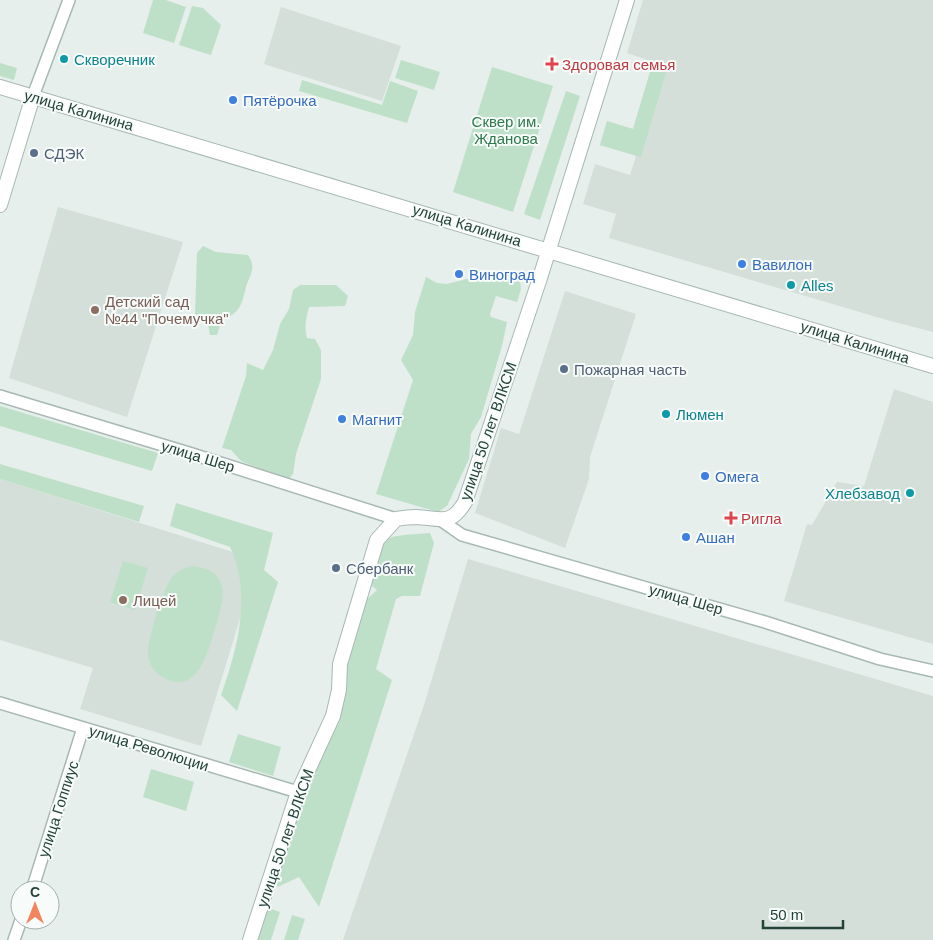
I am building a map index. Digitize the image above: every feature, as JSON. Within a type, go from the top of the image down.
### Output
[{"type":"street","points":[[0,204],[33,96],[69,0]]},
{"type":"street","name":"улица 50 лет ВЛКСМ","points":[[442,521],[458,514],[465,502],[549,250],[627,0]]},
{"type":"street","name":"улица Калинина","points":[[0,87],[933,366]]},
{"type":"street","name":"улица Шер","points":[[0,396],[189,453],[396,519]]},
{"type":"street","points":[[396,519],[416,517],[442,521]]},
{"type":"street","name":"улица 50 лет ВЛКСМ","points":[[250,940],[298,792],[332,716],[339,690],[340,664],[377,540],[396,519]]},
{"type":"street","name":"улица Шер","points":[[442,521],[462,535],[765,622],[880,659],[933,671]]},
{"type":"street","name":"улица Революции","points":[[0,703],[298,792]]},
{"type":"street","name":"улица Гоппиус","points":[[35,880],[84,728]]},
{"type":"shaded area","points":[[643,0],[933,0],[933,332],[609,238],[616,214],[583,204],[595,164],[630,175],[636,156],[600,145],[607,121],[633,129],[653,62],[627,53]]},
{"type":"shaded area","points":[[281,7],[401,46],[382,101],[264,64]]},
{"type":"shaded area","name":"Детский сад №44 \"Почемучка\"","points":[[58,207],[183,242],[127,417],[9,378]]},
{"type":"shaded area","points":[[565,291],[636,314],[590,457],[589,479],[565,548],[475,513],[501,428],[519,434]]},
{"type":"shaded area","points":[[894,389],[933,402],[933,644],[784,601],[807,524],[812,525],[837,482],[864,486]]},
{"type":"shaded area","name":"Лицей","points":[[0,479],[258,560],[201,746],[80,709],[93,668],[0,640]]},
{"type":"shaded area","points":[[468,559],[933,696],[933,940],[343,940],[424,705]]},
{"type":"green space","points":[[153,0],[166,0],[186,7],[174,43],[143,33]]},
{"type":"green space","points":[[192,6],[203,8],[221,25],[211,55],[179,45]]},
{"type":"green space","points":[[401,60],[440,72],[434,90],[395,78]]},
{"type":"green space","points":[[653,62],[668,66],[641,157],[600,145],[607,121],[633,129]]},
{"type":"green space","points":[[0,63],[17,68],[14,80],[0,76]]},
{"type":"green space","name":"Сквер им. Жданова","points":[[492,67],[553,86],[513,212],[453,192]]},
{"type":"green space","points":[[302,80],[382,105],[390,81],[418,91],[407,123],[299,91]]},
{"type":"green space","points":[[566,91],[580,96],[540,220],[524,214]]},
{"type":"green space","points":[[203,246],[216,252],[248,255],[252,264],[252,271],[241,303],[233,314],[222,319],[217,335],[210,335],[208,325],[195,314],[197,253]]},
{"type":"green space","points":[[508,272],[520,279],[521,289],[517,302],[496,296],[490,314],[491,317],[507,322],[502,346],[481,417],[471,434],[469,459],[447,506],[438,512],[376,494],[413,380],[401,360],[413,335],[415,312],[426,277],[437,283],[447,284],[478,276],[492,278]]},
{"type":"green space","points":[[300,285],[336,285],[348,296],[345,306],[309,307],[306,334],[307,338],[315,339],[321,350],[321,379],[296,454],[293,474],[288,480],[241,461],[231,450],[222,448],[246,376],[247,363],[263,370],[273,350],[280,324],[289,309],[293,290]]},
{"type":"green space","points":[[0,406],[158,453],[152,471],[0,426]]},
{"type":"green space","points":[[0,464],[144,506],[139,522],[0,479]]},
{"type":"green space","points":[[176,503],[273,533],[264,570],[278,582],[237,711],[221,695],[233,658],[240,621],[240,583],[237,565],[230,547],[170,526]]},
{"type":"green space","points":[[430,533],[434,543],[420,596],[402,596],[396,599],[376,669],[392,680],[319,907],[299,877],[278,887],[274,881],[366,600],[377,590],[370,584],[381,547],[391,537]]},
{"type":"green space","points":[[123,561],[148,568],[135,610],[110,602]]},
{"type":"green space","points":[[192,566],[214,573],[220,580],[222,588],[221,607],[205,659],[200,668],[185,681],[176,682],[164,678],[153,668],[148,657],[150,637],[168,583],[176,573]]},
{"type":"green space","points":[[238,734],[281,747],[273,776],[229,762]]},
{"type":"green space","points":[[151,769],[194,782],[186,811],[143,797]]},
{"type":"green space","points":[[266,907],[280,912],[271,940],[256,940]]},
{"type":"green space","points":[[292,915],[305,919],[298,940],[284,940]]},
{"type":"place","name":"Скворечник","points":[[64,59]]},
{"type":"place","name":"Здоровая семья","points":[[552,64]]},
{"type":"place","name":"Пятёрочка","points":[[233,100]]},
{"type":"place","name":"СДЭК","points":[[34,153]]},
{"type":"place","name":"Вавилон","points":[[742,264]]},
{"type":"place","name":"Виноград","points":[[459,274]]},
{"type":"place","name":"Alles","points":[[791,285]]},
{"type":"place","name":"Детский сад №44 \"Почемучка\"","points":[[95,310]]},
{"type":"place","name":"Пожарная часть","points":[[564,369]]},
{"type":"place","name":"Люмен","points":[[666,414]]},
{"type":"place","name":"Магнит","points":[[342,419]]},
{"type":"place","name":"Омега","points":[[705,476]]},
{"type":"place","name":"Хлебзавод","points":[[910,493]]},
{"type":"place","name":"Ригла","points":[[731,518]]},
{"type":"place","name":"Ашан","points":[[686,537]]},
{"type":"place","name":"Сбербанк","points":[[336,568]]},
{"type":"place","name":"Лицей","points":[[123,600]]}]
